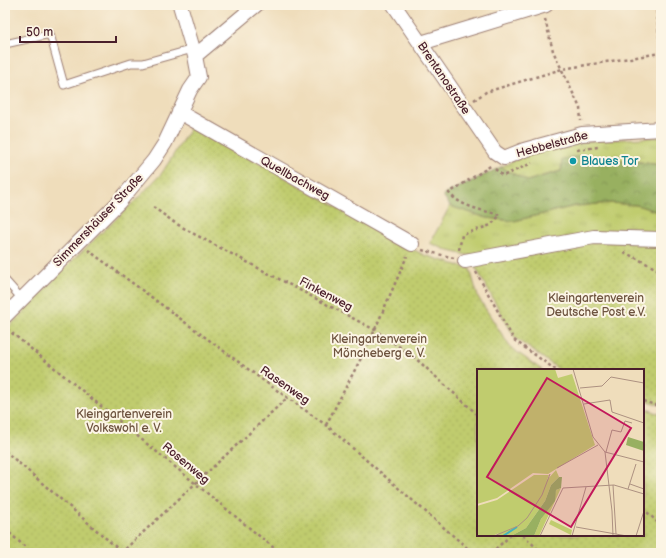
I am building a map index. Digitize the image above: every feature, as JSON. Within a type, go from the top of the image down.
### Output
[{"type":"street","name":"Simmershäuser Straße","points":[[5,316],[119,202],[154,160],[165,143],[190,90],[199,77],[194,52],[180,5]]},
{"type":"street","points":[[194,52],[256,5]]},
{"type":"street","name":"Brentanostraße","points":[[394,5],[494,152]]},
{"type":"street","points":[[421,43],[544,6]]},
{"type":"street","name":"Quellbachweg","points":[[179,112],[412,244]]},
{"type":"street","name":"Hebbelstraße","points":[[494,152],[504,158],[524,150],[582,134],[661,130]]},
{"type":"street","points":[[462,260],[594,237],[661,239]]},
{"type":"lane","points":[[5,44],[50,34],[64,85],[131,63],[144,63],[194,52]]},
{"type":"lane","points":[[5,280],[22,299]]},
{"type":"path","points":[[656,5],[661,57]]},
{"type":"path","points":[[544,6],[553,51],[580,108],[582,134]]},
{"type":"path","points":[[463,107],[486,92],[562,69],[661,53]]},
{"type":"path","points":[[571,151],[605,147]]},
{"type":"path","points":[[462,260],[462,235],[491,225],[500,215],[464,204],[455,200],[449,193],[492,166],[494,152]]},
{"type":"path","points":[[492,166],[503,176],[537,161]]},
{"type":"path","name":"Finkenweg","points":[[153,207],[175,223],[196,235],[375,330],[413,356],[477,414]]},
{"type":"path","name":"Rasenweg","points":[[78,243],[287,398],[326,425],[473,553]]},
{"type":"path","points":[[326,425],[375,330],[412,244],[423,250],[462,260],[472,266],[514,340],[555,369]]},
{"type":"path","points":[[622,251],[661,271]]},
{"type":"path","name":"Rosenweg","points":[[5,327],[280,553]]},
{"type":"path","points":[[5,451],[122,553],[287,398]]},
{"type":"path","points":[[644,401],[661,407]]},
{"type":"path","points":[[644,509],[661,526]]},
{"type":"path","points":[[5,529],[32,553]]},
{"type":"path","points":[[491,553],[510,536]]},
{"type":"path","points":[[524,536],[542,553]]},
{"type":"green space","points":[[192,125],[406,246],[424,255],[470,269],[478,297],[510,347],[541,369],[477,369],[477,536],[644,536],[644,408],[661,414],[661,553],[5,553],[5,331],[70,263],[162,173]]},
{"type":"green space","points":[[661,137],[661,165],[634,161],[604,162],[578,166],[527,181],[501,167],[519,158],[574,142]]},
{"type":"green space","points":[[584,155],[595,163],[630,161],[661,165],[661,213],[637,205],[610,203],[575,206],[514,221],[487,218],[450,206],[443,195],[501,167],[527,181],[561,171],[562,159]]},
{"type":"green space","points":[[610,203],[637,205],[661,213],[661,235],[471,256],[449,251],[430,243],[450,206],[487,218],[514,221],[575,206]]},
{"type":"green space","name":"Kleingartenverein Deutsche Post e.V.","points":[[599,239],[661,241],[661,405],[644,399],[644,369],[559,369],[515,338],[473,263]]},
{"type":"place","name":"Blaues Tor","points":[[573,161]]},
{"type":"park label","name":"Kleingartenverein Möncheberg e. V.","points":[[379,346]]},
{"type":"park label","name":"Kleingartenverein Volkswohl e. V.","points":[[124,421]]}]
